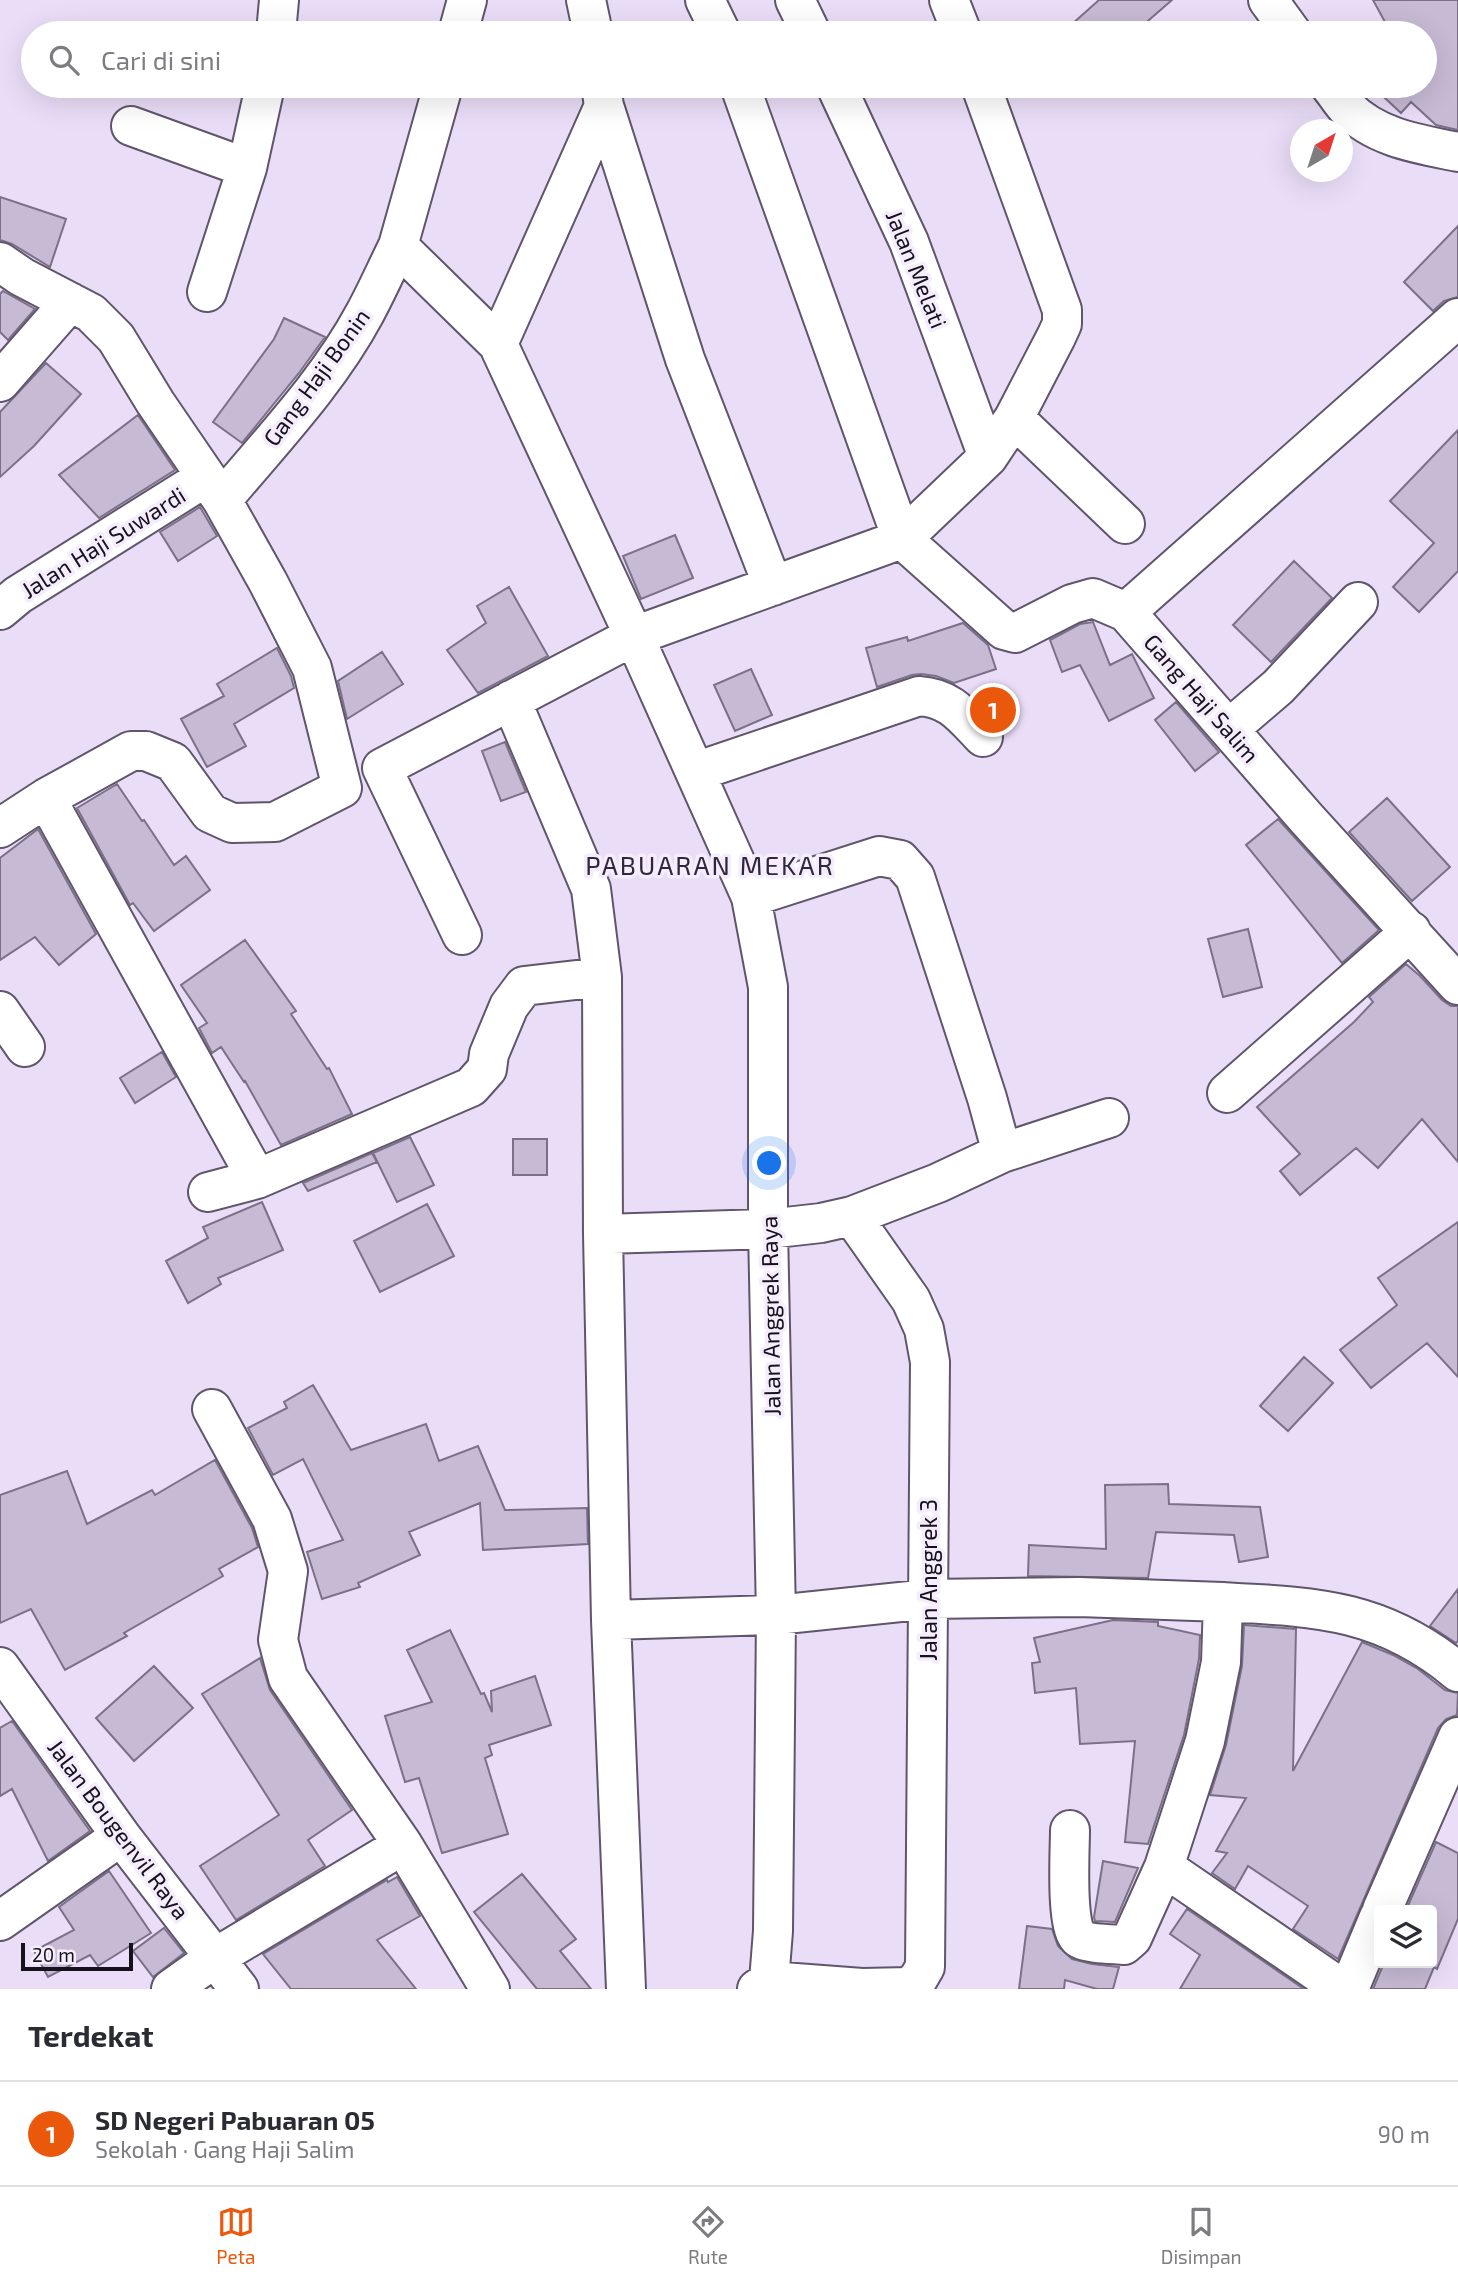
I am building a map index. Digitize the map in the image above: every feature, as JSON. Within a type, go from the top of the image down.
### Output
[{"type":"street","points":[[277,21],[279,0]]},
{"type":"street","points":[[461,21],[467,0]]},
{"type":"street","points":[[586,0],[590,21]]},
{"type":"street","points":[[705,0],[715,21]]},
{"type":"street","points":[[795,0],[805,21]]},
{"type":"street","points":[[949,0],[957,21]]},
{"type":"street","points":[[1268,0],[1283,21]]},
{"type":"street","points":[[207,292],[247,168],[262,98]]},
{"type":"street","name":"Gang Haji Bonin","points":[[214,489],[295,414],[365,314],[398,246],[440,98]]},
{"type":"street","points":[[398,246],[498,344],[602,98]]},
{"type":"street","points":[[604,98],[685,359],[773,586]]},
{"type":"street","points":[[744,98],[902,539]]},
{"type":"street","name":"Jalan Melati","points":[[842,98],[909,242],[988,457]]},
{"type":"street","points":[[463,935],[382,768],[634,636],[902,539],[988,457],[1014,418],[1062,324],[1062,310],[985,98]]},
{"type":"street","points":[[1339,98],[1347,108],[1381,132],[1458,152]]},
{"type":"street","points":[[131,126],[247,168]]},
{"type":"street","points":[[0,262],[22,277],[91,313],[116,338],[155,402],[214,489],[268,582],[312,668],[342,788],[275,822],[232,823],[209,813],[173,762],[146,751],[131,751],[46,798],[0,828]]},
{"type":"street","points":[[0,382],[69,302]]},
{"type":"street","points":[[1126,612],[1458,318]]},
{"type":"street","name":"Jalan Anggrek Raya","points":[[498,344],[634,636],[751,897],[768,987],[768,1229],[776,1615],[773,1931],[763,1985]]},
{"type":"street","points":[[1014,418],[1125,524]]},
{"type":"street","name":"Jalan Haji Suwardi","points":[[6,592],[214,489]]},
{"type":"street","name":"Gang Haji Salim","points":[[902,539],[1004,629],[1015,633],[1072,604],[1093,598],[1126,612],[1307,819],[1458,985]]},
{"type":"street","points":[[1229,729],[1286,679],[1358,603]]},
{"type":"street","points":[[695,772],[919,696],[933,697],[954,707],[983,737]]},
{"type":"street","points":[[511,700],[591,889],[602,977],[603,1234],[611,1620],[626,1989]]},
{"type":"street","points":[[46,798],[257,1179]]},
{"type":"street","points":[[751,897],[879,856],[900,860],[915,877],[987,1098],[1002,1153]]},
{"type":"street","points":[[1227,1093],[1411,932]]},
{"type":"street","points":[[208,1192],[257,1179],[471,1087],[487,1069],[489,1054],[509,1006],[524,986],[602,977]]},
{"type":"street","points":[[0,1011],[25,1047]]},
{"type":"street","points":[[603,1234],[768,1229],[821,1223],[852,1216],[938,1183],[1002,1153],[1110,1118]]},
{"type":"street","name":"Jalan Anggrek 3","points":[[763,1985],[909,1987],[925,1967],[930,1362],[924,1329],[911,1300],[852,1216]]},
{"type":"street","points":[[212,1409],[272,1520],[288,1571],[278,1640],[288,1678],[403,1845],[490,1989]]},
{"type":"street","points":[[611,1620],[776,1615],[929,1599],[1079,1597],[1303,1606],[1366,1619],[1404,1635],[1458,1672]]},
{"type":"street","points":[[1070,1830],[1070,1914],[1074,1933],[1081,1940],[1124,1945],[1132,1938],[1164,1867],[1205,1741],[1221,1662],[1223,1602]]},
{"type":"street","name":"Jalan Bougenvil Raya","points":[[0,1667],[121,1836],[239,1989]]},
{"type":"street","points":[[1384,1905],[1458,1737]]},
{"type":"street","points":[[0,1921],[121,1836]]},
{"type":"street","points":[[171,1989],[216,1958],[403,1845]]},
{"type":"street","points":[[1164,1867],[1339,1989]]},
{"type":"street","points":[[1349,1989],[1374,1929]]},
{"type":"building","points":[[1099,0],[1172,0],[1148,21],[1075,21]]},
{"type":"building","points":[[1373,0],[1458,0],[1458,130],[1436,125],[1411,102],[1401,113],[1385,98],[1437,98],[1437,21],[1384,21]]},
{"type":"building","points":[[0,197],[66,219],[50,267],[12,244],[0,240]]},
{"type":"building","points":[[1458,226],[1458,297],[1444,301],[1433,311],[1404,282]]},
{"type":"building","points":[[3,291],[35,309],[8,340],[0,332],[0,294]]},
{"type":"building","points":[[284,318],[325,337],[242,443],[213,422],[274,339]]},
{"type":"building","points":[[46,363],[81,394],[34,446],[0,477],[0,412]]},
{"type":"building","points":[[138,415],[175,470],[99,518],[59,475]]},
{"type":"building","points":[[1458,430],[1458,571],[1419,612],[1393,587],[1434,543],[1390,501]]},
{"type":"building","points":[[200,507],[217,536],[178,561],[160,532]]},
{"type":"building","points":[[675,535],[693,578],[641,599],[623,556]]},
{"type":"building","points":[[1294,561],[1332,598],[1271,662],[1233,625]]},
{"type":"building","points":[[509,587],[548,656],[478,693],[447,650],[486,623],[477,606]]},
{"type":"building","points":[[1093,622],[1110,665],[1132,654],[1154,698],[1109,721],[1080,665],[1062,672],[1050,640],[1080,624]]},
{"type":"building","points":[[963,623],[988,645],[996,669],[954,683],[921,674],[877,687],[866,648],[907,637],[908,641]]},
{"type":"building","points":[[277,648],[294,688],[234,724],[246,746],[207,767],[181,719],[224,696],[217,684]]},
{"type":"building","points":[[382,652],[403,684],[347,719],[338,681]]},
{"type":"building","points":[[751,669],[772,715],[735,731],[714,685]]},
{"type":"building","points":[[1176,702],[1219,752],[1195,771],[1155,720]]},
{"type":"building","points":[[505,742],[526,792],[501,801],[482,751]]},
{"type":"building","points":[[117,784],[174,865],[186,856],[210,890],[154,931],[133,903],[130,905],[77,808]]},
{"type":"building","points":[[1387,798],[1450,867],[1412,901],[1349,832]]},
{"type":"building","points":[[1278,819],[1379,930],[1342,963],[1246,845]]},
{"type":"building","points":[[38,829],[96,934],[59,965],[35,937],[0,960],[0,858]]},
{"type":"building","points":[[1248,929],[1262,987],[1223,997],[1208,939]]},
{"type":"building","points":[[245,940],[296,1011],[291,1014],[327,1069],[329,1068],[352,1114],[281,1145],[245,1081],[221,1047],[212,1053],[199,1028],[207,1023],[181,985]]},
{"type":"building","points":[[1406,964],[1442,1000],[1451,1006],[1458,1006],[1458,1162],[1422,1119],[1378,1168],[1356,1148],[1300,1195],[1280,1171],[1300,1154],[1257,1107],[1354,1022],[1373,1002],[1369,997]]},
{"type":"building","points":[[162,1052],[176,1077],[135,1103],[120,1078]]},
{"type":"building","points":[[410,1137],[434,1185],[397,1202],[373,1153]]},
{"type":"building","points":[[513,1139],[547,1139],[547,1175],[513,1175]]},
{"type":"building","points":[[372,1153],[377,1162],[308,1191],[303,1183]]},
{"type":"building","points":[[262,1202],[283,1250],[218,1278],[221,1284],[188,1303],[166,1261],[208,1238],[203,1227]]},
{"type":"building","points":[[427,1204],[454,1256],[380,1292],[354,1241]]},
{"type":"building","points":[[1458,1222],[1458,1377],[1427,1343],[1371,1388],[1340,1350],[1397,1305],[1378,1278]]},
{"type":"building","points":[[1304,1357],[1333,1383],[1288,1431],[1260,1406]]},
{"type":"building","points":[[313,1385],[351,1450],[426,1424],[439,1461],[478,1446],[505,1510],[587,1508],[588,1544],[483,1550],[480,1503],[409,1532],[420,1555],[358,1583],[360,1587],[322,1599],[307,1552],[343,1540],[303,1459],[273,1475],[248,1428],[287,1408],[284,1402]]},
{"type":"building","points":[[215,1460],[252,1528],[258,1547],[219,1569],[223,1576],[124,1633],[127,1636],[65,1670],[31,1609],[0,1623],[0,1495],[67,1471],[87,1524],[152,1490],[155,1495]]},
{"type":"building","points":[[1168,1484],[1169,1504],[1260,1507],[1268,1557],[1239,1562],[1234,1535],[1156,1532],[1148,1578],[1028,1576],[1029,1545],[1106,1549],[1105,1485]]},
{"type":"building","points":[[1458,1589],[1458,1641],[1456,1643],[1430,1626]]},
{"type":"building","points":[[1113,1620],[1158,1622],[1158,1626],[1200,1635],[1199,1659],[1184,1735],[1148,1844],[1125,1842],[1135,1741],[1080,1744],[1076,1688],[1035,1693],[1032,1663],[1040,1662],[1034,1638]]},
{"type":"building","points":[[1244,1625],[1296,1629],[1293,1771],[1362,1642],[1418,1669],[1445,1690],[1458,1693],[1457,1715],[1446,1719],[1438,1728],[1338,1959],[1293,1929],[1308,1906],[1248,1866],[1235,1889],[1212,1873],[1227,1853],[1216,1851],[1246,1798],[1210,1795],[1226,1745],[1242,1666]]},
{"type":"building","points":[[450,1630],[492,1712],[491,1691],[535,1676],[551,1725],[489,1745],[492,1755],[485,1758],[508,1834],[442,1853],[419,1778],[405,1782],[385,1716],[432,1702],[407,1650]]},
{"type":"building","points":[[260,1658],[270,1690],[352,1810],[308,1840],[325,1866],[236,1920],[200,1866],[279,1815],[202,1694]]},
{"type":"building","points":[[154,1666],[193,1708],[134,1761],[96,1718]]},
{"type":"building","points":[[12,1721],[90,1831],[48,1861],[12,1789],[0,1796],[0,1728]]},
{"type":"building","points":[[1436,1842],[1458,1853],[1458,1919],[1437,1969],[1437,1905],[1408,1905]]},
{"type":"building","points":[[1103,1861],[1138,1868],[1115,1922],[1095,1921],[1094,1917]]},
{"type":"building","points":[[109,1871],[151,1933],[98,1966],[90,1955],[48,1977],[34,1951],[74,1930],[59,1907]]},
{"type":"building","points":[[522,1874],[576,1939],[560,1951],[591,1989],[537,1989],[474,1912]]},
{"type":"building","points":[[397,1877],[420,1916],[377,1940],[416,1989],[291,1989],[263,1954],[387,1880],[388,1882]]},
{"type":"building","points":[[1187,1909],[1304,1989],[1180,1989],[1200,1955],[1170,1934]]},
{"type":"building","points":[[1027,1926],[1052,1929],[1058,1946],[1072,1959],[1119,1967],[1113,1989],[1097,1989],[1065,1980],[1064,1989],[1019,1989]]},
{"type":"building","points":[[164,1928],[184,1953],[153,1977],[133,1951]]},
{"type":"building","points":[[1382,1968],[1434,1968],[1425,1989],[1373,1989]]},
{"type":"place","name":"SD Negeri Pabuaran 05","points":[[993,710]]},
{"type":"district","name":"PABUARAN MEKAR","points":[[710,864]]}]
